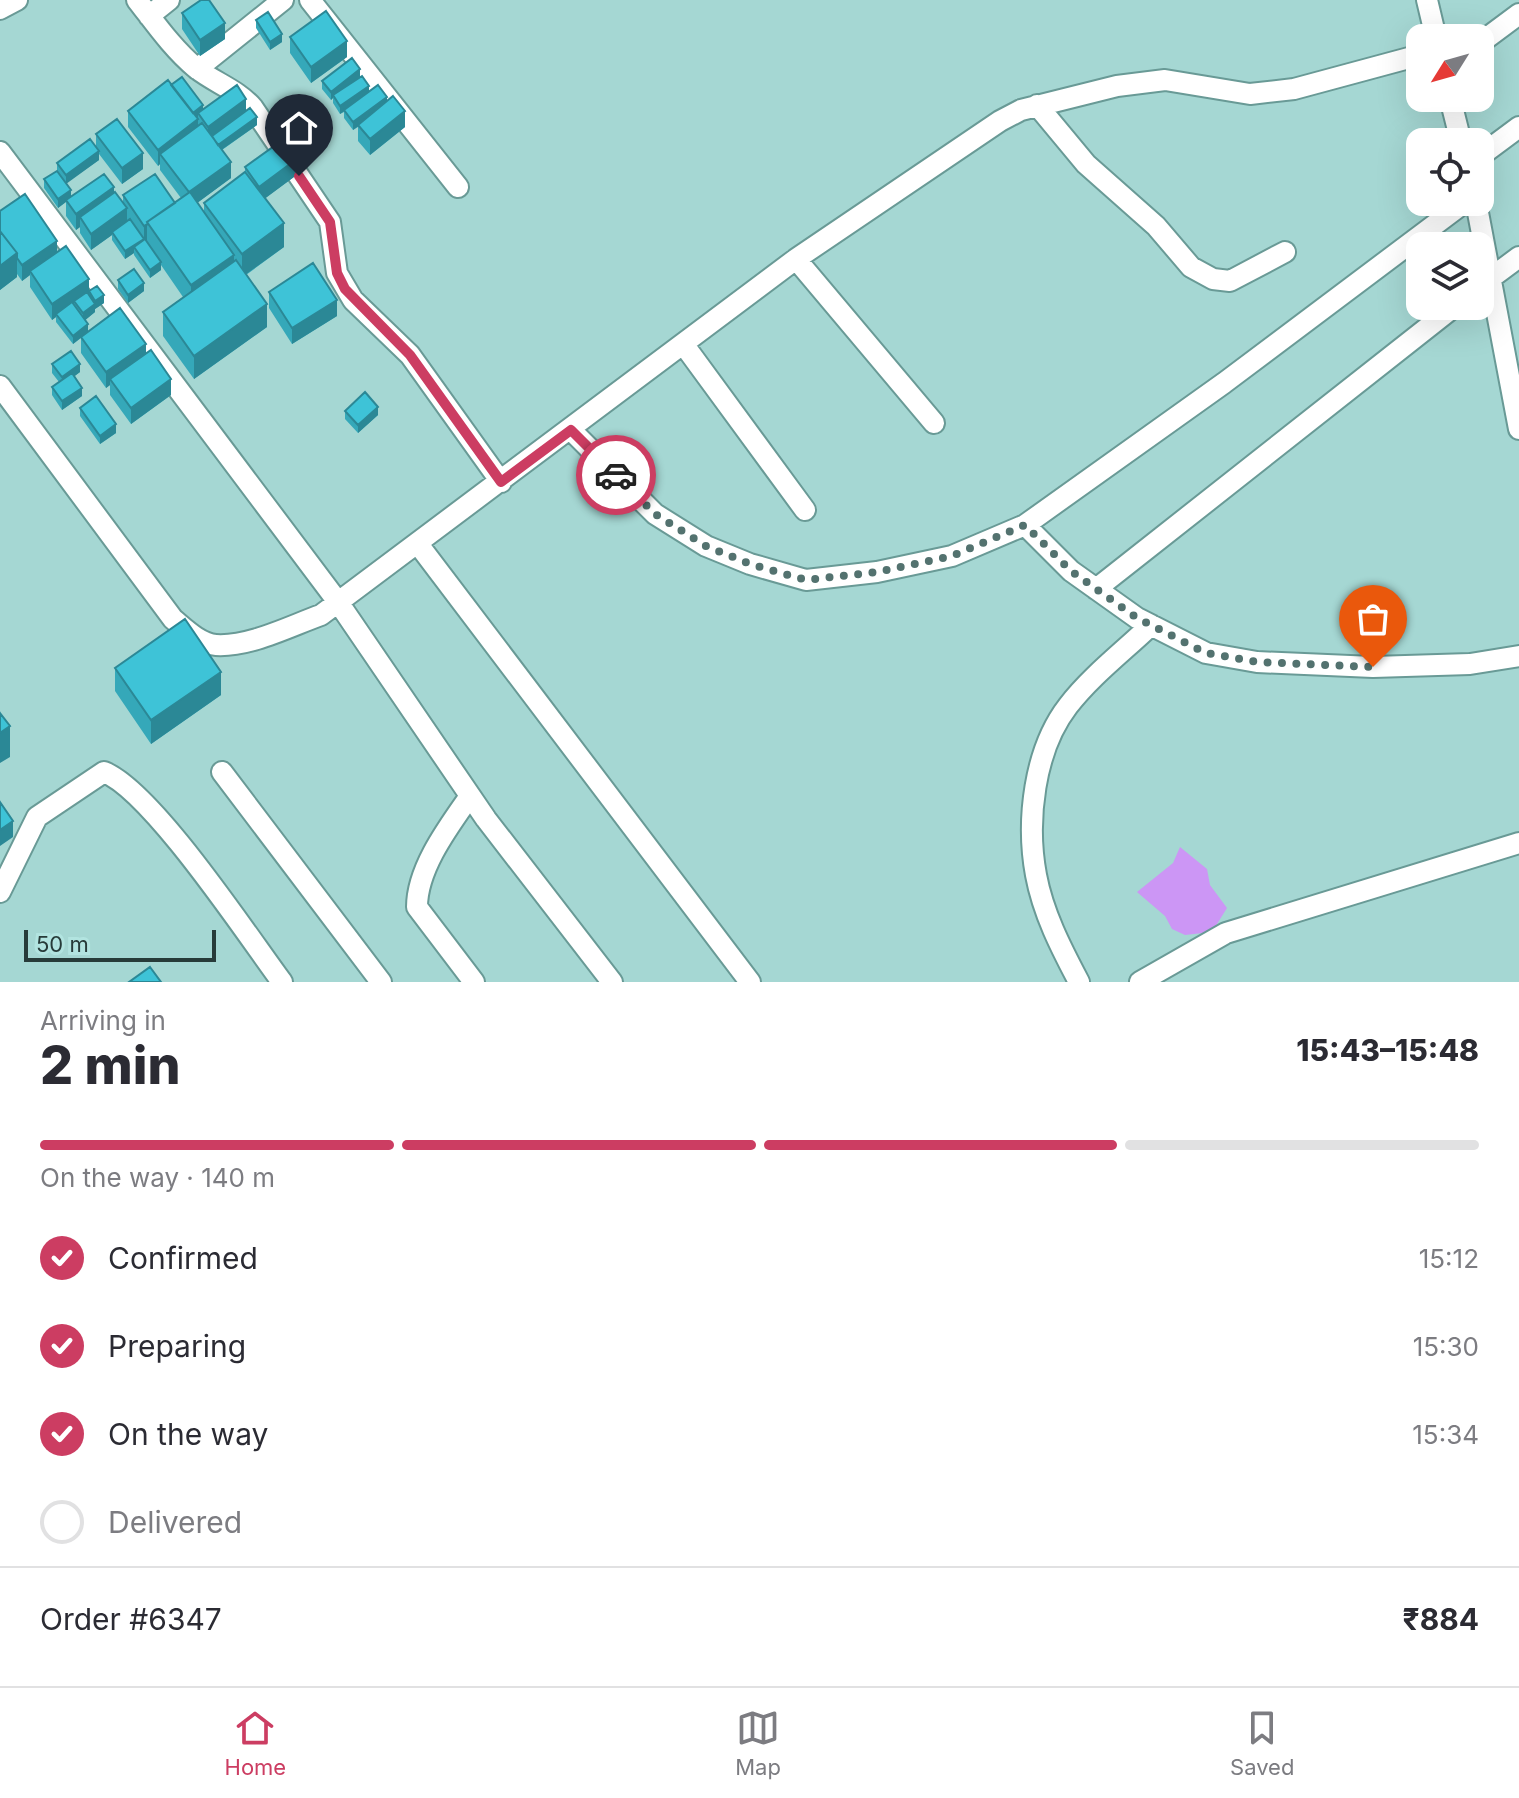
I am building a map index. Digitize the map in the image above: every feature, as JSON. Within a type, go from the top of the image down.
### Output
[{"type":"street","points":[[0,9],[17,0]]},
{"type":"street","points":[[169,0],[143,8],[197,69],[243,96],[253,108],[330,222],[337,273],[345,289],[410,355],[501,482]]},
{"type":"street","points":[[197,69],[283,0]]},
{"type":"street","points":[[310,0],[458,187]]},
{"type":"street","points":[[1427,0],[1433,24]]},
{"type":"street","points":[[1494,33],[1519,14]]},
{"type":"street","points":[[0,386],[77,494],[173,619],[190,633],[214,645],[239,642],[321,615],[796,259],[935,161],[1000,121],[1037,105],[1117,86],[1165,80],[1250,94],[1294,89],[1406,59]]},
{"type":"street","points":[[1037,105],[1086,164],[1147,218],[1191,267],[1213,279],[1230,281],[1285,252]]},
{"type":"street","points":[[1494,146],[1519,127]]},
{"type":"street","points":[[0,152],[338,602],[470,796],[612,982]]},
{"type":"street","points":[[571,430],[655,514],[706,546],[750,564],[806,580],[877,572],[952,556],[1025,525],[1224,383],[1446,216]]},
{"type":"street","points":[[1494,275],[1519,257]]},
{"type":"street","points":[[796,259],[934,423]]},
{"type":"street","points":[[1494,319],[1518,418]]},
{"type":"street","points":[[1096,589],[1437,320]]},
{"type":"street","points":[[684,345],[805,510]]},
{"type":"street","points":[[1025,525],[1071,571],[1096,589],[1151,625],[1206,653],[1257,662],[1373,667],[1470,664],[1519,656]]},
{"type":"street","points":[[418,544],[740,978]]},
{"type":"street","points":[[1079,982],[1056,938],[1036,874],[1034,804],[1041,753],[1069,704],[1151,625]]},
{"type":"street","points":[[0,892],[37,817],[104,772],[117,777],[135,793],[189,856],[282,982]]},
{"type":"street","points":[[222,772],[381,982]]},
{"type":"street","points":[[470,796],[446,830],[417,893],[417,907],[474,982]]},
{"type":"street","points":[[1140,982],[1226,933],[1519,843]]},
{"type":"shaded area","points":[[1180,847],[1207,869],[1210,885],[1227,908],[1212,932],[1185,935],[1172,929],[1165,916],[1137,892],[1173,863]]},
{"type":"building","points":[[201,0],[209,0],[225,23],[200,40],[182,13]]},
{"type":"building","points":[[326,11],[347,41],[311,67],[290,37]]},
{"type":"building","points":[[268,12],[282,34],[270,42],[256,20]]},
{"type":"building","points":[[352,58],[360,69],[331,92],[322,81]]},
{"type":"building","points":[[362,76],[369,86],[340,106],[333,95]]},
{"type":"building","points":[[182,77],[203,105],[193,113],[171,85]]},
{"type":"building","points":[[168,80],[198,119],[158,150],[128,111]]},
{"type":"building","points":[[237,85],[246,99],[208,127],[198,113]]},
{"type":"building","points":[[378,85],[387,97],[353,122],[344,110]]},
{"type":"building","points":[[393,96],[405,111],[370,139],[358,125]]},
{"type":"building","points":[[250,108],[257,117],[218,145],[212,136]]},
{"type":"building","points":[[117,119],[143,153],[122,168],[96,134]]},
{"type":"building","points":[[202,123],[231,162],[189,192],[160,154]]},
{"type":"building","points":[[90,139],[99,151],[66,175],[57,163]]},
{"type":"building","points":[[284,139],[298,158],[259,187],[245,167]]},
{"type":"building","points":[[57,171],[71,190],[58,199],[44,179]]},
{"type":"building","points":[[245,172],[284,223],[242,254],[204,203]]},
{"type":"building","points":[[104,174],[114,187],[76,214],[66,200]]},
{"type":"building","points":[[155,174],[175,203],[144,226],[123,195]]},
{"type":"building","points":[[115,192],[127,208],[91,234],[80,217]]},
{"type":"building","points":[[190,192],[234,255],[191,285],[147,222]]},
{"type":"building","points":[[25,194],[57,241],[22,265],[0,231],[0,211]]},
{"type":"building","points":[[130,219],[144,239],[125,251],[112,232]]},
{"type":"building","points":[[0,231],[17,253],[0,266]]},
{"type":"building","points":[[145,239],[161,262],[150,270],[134,247]]},
{"type":"building","points":[[66,246],[89,279],[52,304],[30,271]]},
{"type":"building","points":[[236,260],[267,304],[194,356],[163,312]]},
{"type":"building","points":[[313,263],[337,300],[292,328],[269,292]]},
{"type":"building","points":[[134,269],[144,283],[128,295],[118,280]]},
{"type":"building","points":[[97,286],[104,295],[95,301],[89,291]]},
{"type":"building","points":[[87,292],[95,304],[83,313],[74,301]]},
{"type":"building","points":[[72,302],[88,324],[73,336],[56,314]]},
{"type":"building","points":[[120,308],[146,344],[106,372],[81,337]]},
{"type":"building","points":[[151,350],[171,379],[131,408],[110,379]]},
{"type":"building","points":[[71,351],[80,364],[62,377],[52,364]]},
{"type":"building","points":[[72,373],[82,388],[62,401],[52,387]]},
{"type":"building","points":[[365,392],[378,407],[358,425],[345,411]]},
{"type":"building","points":[[96,396],[116,424],[100,436],[80,408]]},
{"type":"building","points":[[185,619],[221,672],[151,720],[115,668]]},
{"type":"building","points":[[0,713],[10,726],[0,733]]},
{"type":"building","points":[[0,802],[13,821],[0,830]]},
{"type":"building","points":[[150,967],[161,982],[129,982]]},
{"type":"way so far","points":[[616,475],[655,514],[706,546],[750,564],[806,580],[877,572],[952,556],[1025,525],[1071,571],[1137,618],[1206,653],[1257,662],[1373,667]]},
{"type":"route","points":[[299,176],[330,222],[334,233],[337,273],[345,289],[368,316],[410,355],[501,482],[571,430],[616,475]]}]
